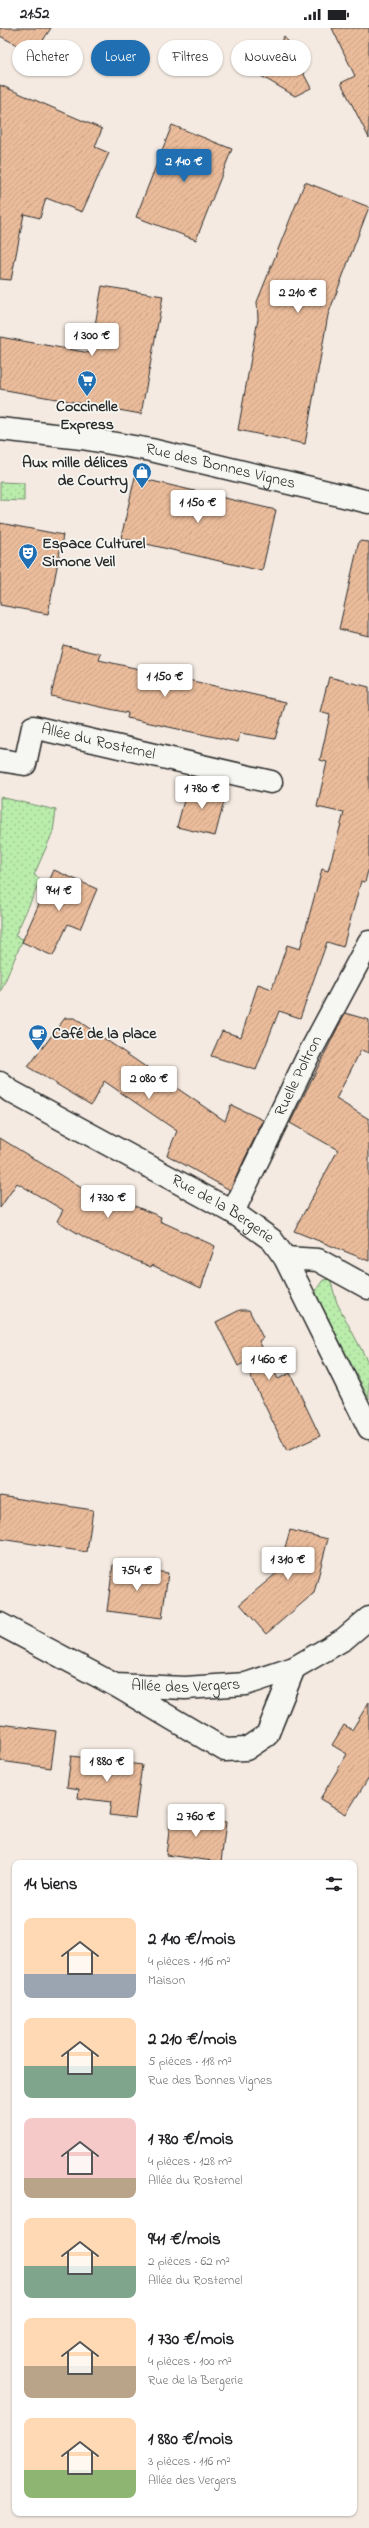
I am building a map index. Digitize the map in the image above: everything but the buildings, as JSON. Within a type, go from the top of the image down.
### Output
[{"type":"street","name":"Rue des Bonnes Vignes","points":[[0,428],[82,438],[151,450],[369,502]]},
{"type":"street","name":"Allée du Rosternel","points":[[0,760],[25,764],[33,727],[271,782]]},
{"type":"street","name":"Ruelle Poltron","points":[[233,1212],[264,1167],[307,1058],[369,942]]},
{"type":"street","name":"Rue de la Bergerie","points":[[3,1088],[233,1212],[272,1240],[286,1258],[318,1260],[369,1288]]},
{"type":"street","points":[[286,1258],[369,1428]]},
{"type":"street","name":"Allée des Vergers","points":[[0,1624],[115,1685],[184,1688],[246,1684],[294,1668],[344,1639],[369,1618]]},
{"type":"street","points":[[115,1685],[225,1750],[246,1749],[267,1735],[294,1668]]},
{"type":"green space","points":[[0,482],[24,483],[24,501],[0,500]]},
{"type":"green space","points":[[0,797],[56,810],[53,832],[34,875],[41,879],[15,936],[23,939],[0,993]]},
{"type":"green space","points":[[330,1279],[337,1303],[369,1364],[369,1399],[317,1296],[316,1290],[323,1280]]},
{"type":"place","name":"Coccinelle Express","points":[[87,397]]},
{"type":"place","name":"Aux mille délices de Courtry","points":[[142,489]]},
{"type":"place","name":"Espace Culturel Simone Veil","points":[[28,570]]},
{"type":"place","name":"Café de la place","points":[[38,1051]]}]
